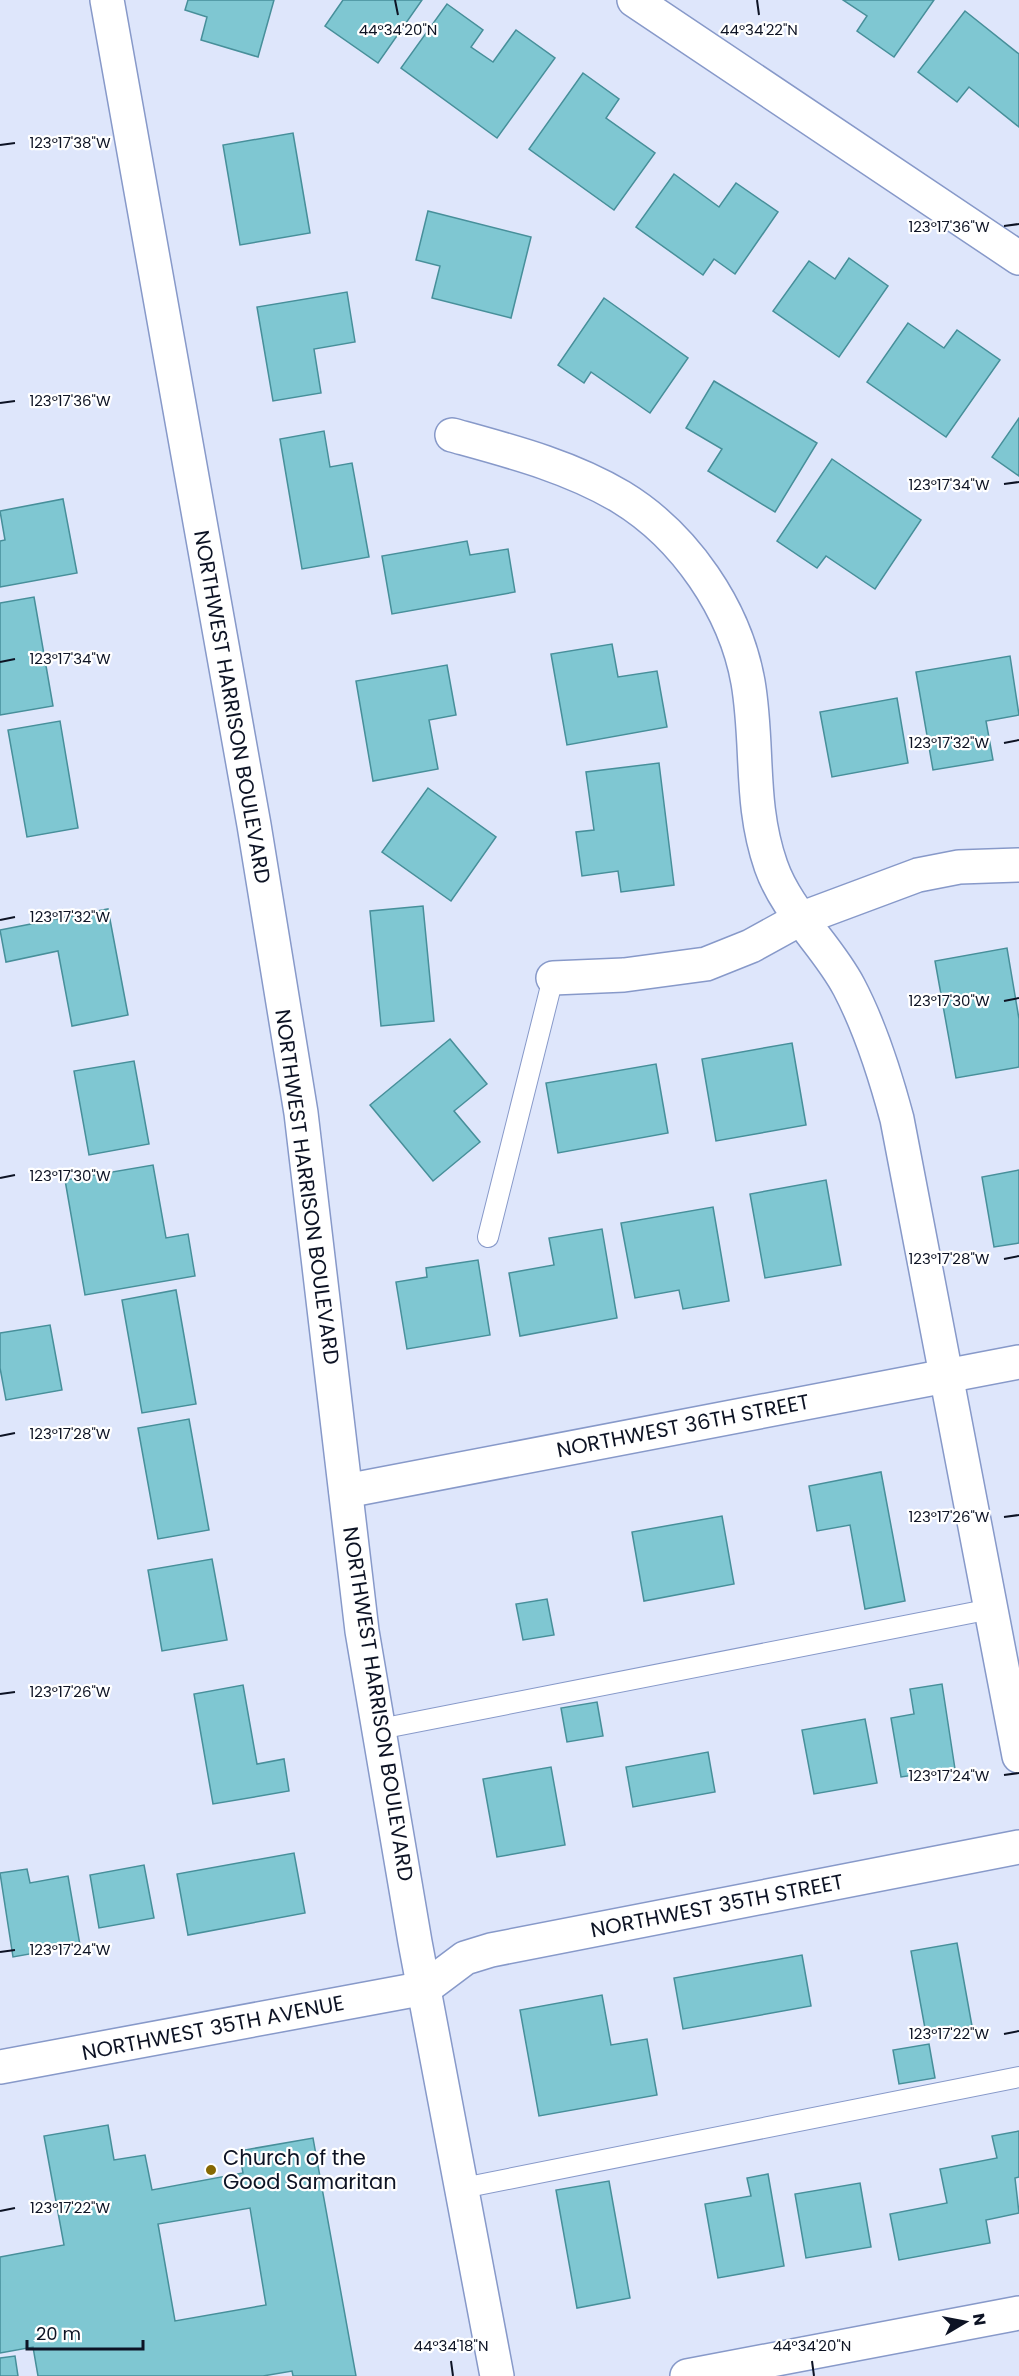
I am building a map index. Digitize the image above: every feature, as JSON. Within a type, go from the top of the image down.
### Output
[{"type":"street","name":"NORTHWEST HARRISON BOULEVARD","points":[[107,0],[254,825],[299,1102],[362,1631],[497,2376]]},
{"type":"street","points":[[634,0],[1019,258]]},
{"type":"street","points":[[452,435],[513,452],[557,468],[621,498],[653,521],[691,559],[713,591],[738,644],[748,681],[754,729],[755,798],[761,834],[772,869],[800,919],[849,986],[882,1064],[897,1119],[1019,1756]]},
{"type":"street","points":[[553,978],[624,975],[706,964],[751,946],[800,919],[918,875],[959,867],[1019,865]]},
{"type":"street","name":"NORTHWEST 36TH STREET","points":[[346,1491],[1019,1362]]},
{"type":"street","name":"NORTHWEST 35TH STREET","points":[[425,1988],[465,1958],[491,1950],[1019,1847]]},
{"type":"street","name":"NORTHWEST 35TH AVENUE","points":[[0,2067],[425,1988]]},
{"type":"street","points":[[687,2376],[1019,2313]]},
{"type":"lane","points":[[488,1237],[553,978]]},
{"type":"lane","points":[[380,1729],[991,1609]]},
{"type":"lane","points":[[463,2188],[1019,2077]]},
{"type":"building","points":[[188,0],[274,0],[258,57],[201,40],[207,17],[185,10]]},
{"type":"building","points":[[343,0],[422,0],[378,63],[325,26]]},
{"type":"building","points":[[843,0],[934,0],[894,57],[857,31],[867,16]]},
{"type":"building","points":[[447,4],[483,30],[471,47],[493,62],[516,30],[555,58],[497,138],[401,68]]},
{"type":"building","points":[[965,11],[1019,54],[1019,127],[969,87],[957,102],[918,72]]},
{"type":"building","points":[[583,73],[619,99],[606,118],[655,153],[614,210],[529,149]]},
{"type":"building","points":[[293,133],[310,233],[240,245],[223,145]]},
{"type":"building","points":[[674,174],[719,207],[736,183],[778,212],[735,274],[714,259],[703,275],[636,227]]},
{"type":"building","points":[[428,211],[531,237],[511,318],[432,298],[440,266],[416,260]]},
{"type":"building","points":[[849,258],[888,286],[839,357],[773,311],[809,261],[835,279]]},
{"type":"building","points":[[347,292],[355,342],[314,349],[321,393],[273,401],[257,307]]},
{"type":"building","points":[[604,298],[688,358],[650,413],[591,372],[584,383],[558,365]]},
{"type":"building","points":[[908,323],[944,348],[957,330],[1000,360],[946,437],[867,382]]},
{"type":"building","points":[[714,381],[817,443],[775,512],[708,471],[722,449],[686,428]]},
{"type":"building","points":[[1019,418],[1019,476],[992,457]]},
{"type":"building","points":[[324,431],[330,467],[352,463],[369,557],[302,569],[280,439]]},
{"type":"building","points":[[832,459],[921,520],[875,589],[826,556],[817,568],[777,541]]},
{"type":"building","points":[[63,499],[77,573],[0,587],[0,541],[5,540],[0,511]]},
{"type":"building","points":[[467,541],[470,555],[508,549],[515,592],[392,614],[382,556]]},
{"type":"building","points":[[34,597],[53,706],[0,715],[0,603]]},
{"type":"building","points":[[612,644],[618,677],[657,671],[667,727],[567,745],[551,654]]},
{"type":"building","points":[[1010,656],[1019,715],[986,721],[993,760],[933,770],[916,672]]},
{"type":"building","points":[[447,665],[456,715],[429,720],[438,769],[373,781],[356,681]]},
{"type":"building","points":[[897,698],[908,763],[832,777],[820,712]]},
{"type":"building","points":[[60,721],[78,828],[27,837],[8,730]]},
{"type":"building","points":[[659,763],[674,885],[621,892],[618,871],[582,876],[576,832],[594,830],[586,772]]},
{"type":"building","points":[[428,788],[496,837],[451,901],[382,852]]},
{"type":"building","points":[[423,906],[434,1021],[381,1026],[370,911]]},
{"type":"building","points":[[108,909],[128,1015],[72,1026],[58,951],[6,962],[0,930]]},
{"type":"building","points":[[1007,948],[1019,1019],[1019,1067],[956,1078],[935,961]]},
{"type":"building","points":[[450,1039],[487,1084],[454,1111],[480,1142],[433,1181],[370,1105]]},
{"type":"building","points":[[792,1043],[806,1125],[716,1141],[702,1059]]},
{"type":"building","points":[[134,1061],[149,1144],[89,1155],[74,1071]]},
{"type":"building","points":[[656,1064],[668,1133],[558,1153],[546,1083]]},
{"type":"building","points":[[153,1165],[166,1238],[188,1234],[195,1276],[85,1295],[65,1180]]},
{"type":"building","points":[[1019,1170],[1019,1243],[994,1247],[982,1177]]},
{"type":"building","points":[[826,1180],[841,1265],[765,1278],[750,1194]]},
{"type":"building","points":[[713,1207],[729,1301],[683,1309],[679,1290],[635,1298],[621,1223]]},
{"type":"building","points":[[602,1229],[617,1318],[520,1336],[509,1273],[554,1265],[549,1238]]},
{"type":"building","points":[[478,1260],[490,1335],[407,1349],[396,1282],[427,1277],[426,1268]]},
{"type":"building","points":[[176,1290],[196,1404],[142,1413],[122,1300]]},
{"type":"building","points":[[50,1325],[62,1390],[6,1400],[0,1368],[0,1333]]},
{"type":"building","points":[[189,1419],[209,1530],[158,1539],[138,1428]]},
{"type":"building","points":[[881,1472],[905,1601],[865,1609],[850,1525],[817,1531],[809,1486]]},
{"type":"building","points":[[722,1516],[734,1584],[644,1601],[632,1532]]},
{"type":"building","points":[[212,1559],[227,1640],[162,1651],[148,1570]]},
{"type":"building","points":[[547,1599],[554,1635],[523,1640],[516,1604]]},
{"type":"building","points":[[942,1684],[955,1769],[901,1777],[891,1718],[914,1714],[910,1689]]},
{"type":"building","points":[[243,1685],[257,1764],[284,1759],[289,1791],[213,1804],[194,1694]]},
{"type":"building","points":[[597,1702],[603,1736],[567,1742],[561,1708]]},
{"type":"building","points":[[865,1719],[877,1783],[814,1794],[802,1730]]},
{"type":"building","points":[[708,1752],[715,1792],[633,1807],[626,1767]]},
{"type":"building","points":[[551,1767],[565,1845],[497,1857],[483,1779]]},
{"type":"building","points":[[294,1853],[305,1913],[188,1935],[177,1874]]},
{"type":"building","points":[[144,1865],[154,1918],[99,1928],[90,1875]]},
{"type":"building","points":[[27,1869],[30,1883],[68,1876],[80,1945],[13,1957],[0,1873]]},
{"type":"building","points":[[957,1943],[972,2026],[926,2034],[911,1951]]},
{"type":"building","points":[[802,1955],[811,2006],[683,2029],[674,1978]]},
{"type":"building","points":[[602,1995],[611,2045],[647,2039],[657,2095],[539,2116],[520,2010]]},
{"type":"building","points":[[929,2044],[935,2078],[899,2084],[893,2050]]},
{"type":"building","points":[[108,2125],[114,2160],[145,2155],[152,2190],[243,2173],[239,2151],[313,2138],[356,2376],[293,2376],[292,2371],[263,2376],[38,2376],[33,2347],[0,2353],[0,2257],[64,2245],[44,2136]],"holes":[[[250,2208],[266,2305],[175,2321],[158,2224]]]},
{"type":"building","points":[[1019,2131],[1019,2177],[1015,2178],[1019,2213],[986,2220],[990,2243],[899,2260],[890,2214],[947,2203],[940,2169],[997,2158],[992,2136]]},
{"type":"building","points":[[768,2174],[784,2266],[718,2278],[705,2204],[751,2196],[747,2178]]},
{"type":"building","points":[[609,2181],[630,2298],[577,2308],[556,2190]]},
{"type":"building","points":[[860,2183],[871,2247],[806,2258],[795,2194]]},
{"type":"building","points":[[15,2356],[18,2376],[0,2376],[0,2358]]},
{"type":"place","name":"Church of the Good Samaritan","points":[[211,2170]]}]
